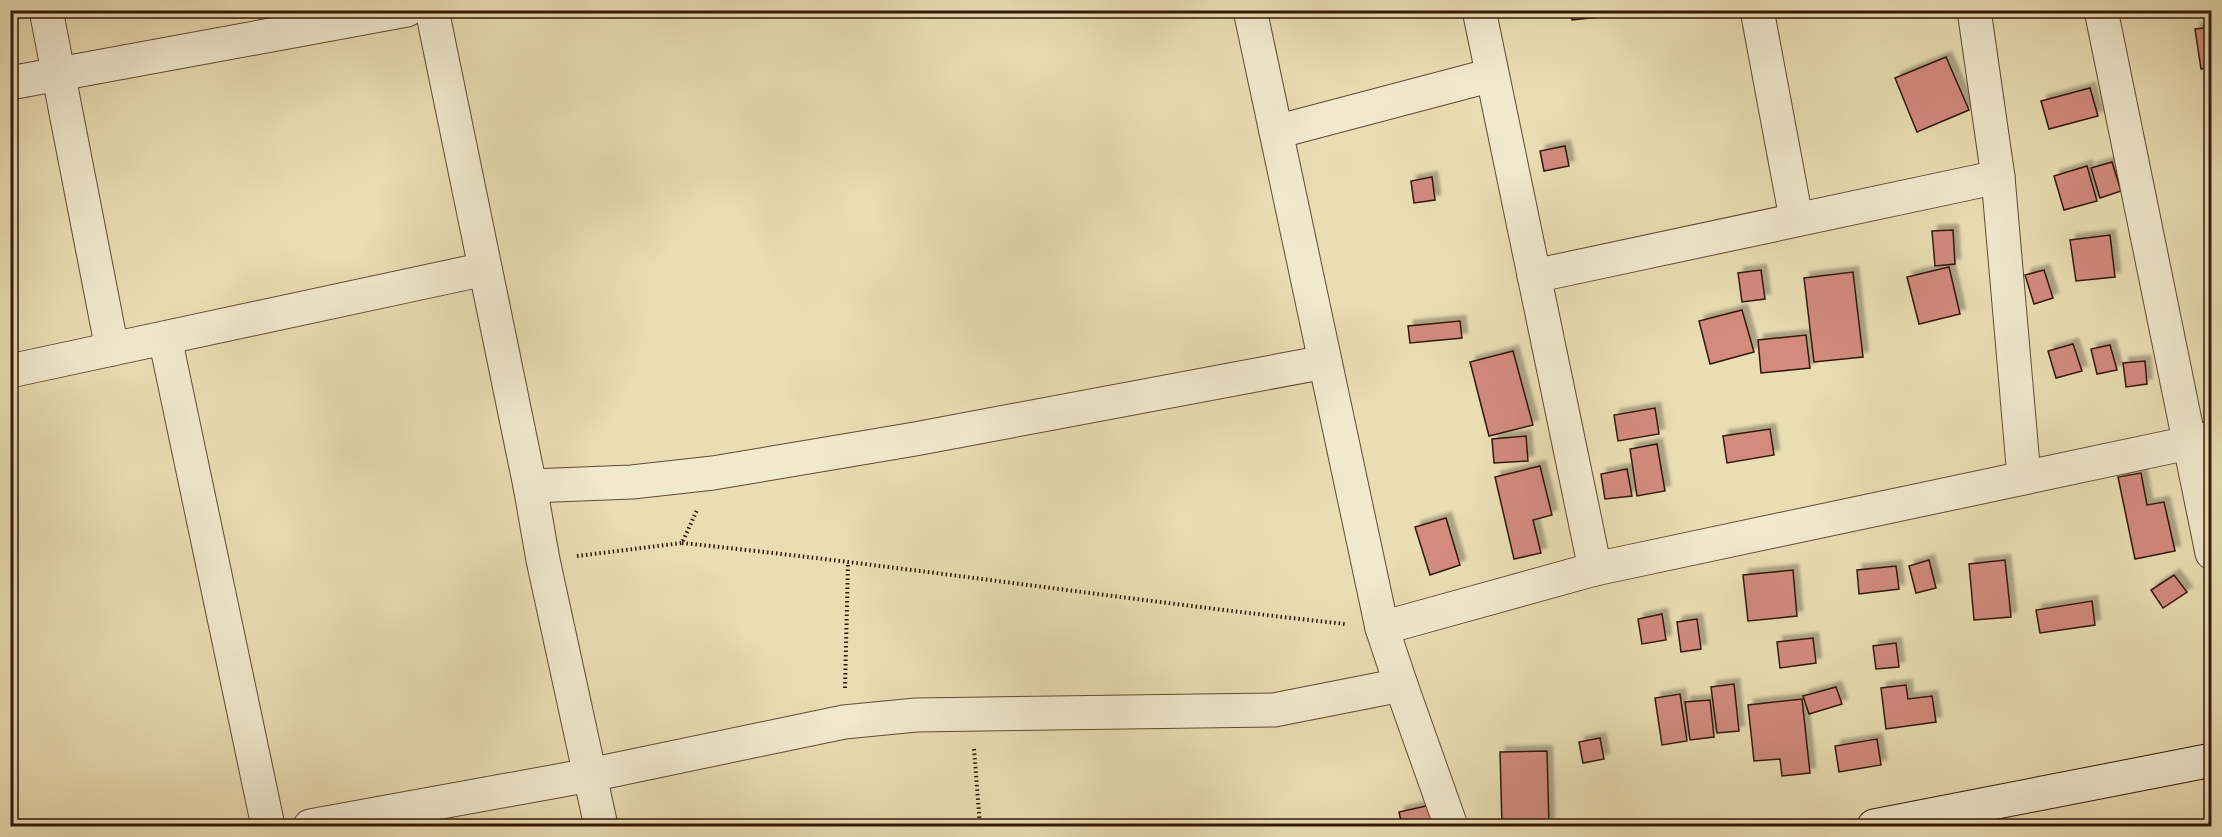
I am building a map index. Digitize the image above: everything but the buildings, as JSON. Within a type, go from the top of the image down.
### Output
[{"type":"street","points":[[46,10],[112,349]]},
{"type":"street","points":[[10,83],[407,10]]},
{"type":"street","points":[[432,10],[530,486],[543,560],[601,826]]},
{"type":"street","points":[[1250,10],[1382,628],[1451,826]]},
{"type":"street","points":[[1479,10],[1595,569]]},
{"type":"street","points":[[1757,10],[1796,218]]},
{"type":"street","points":[[1974,10],[1998,177],[2024,477]]},
{"type":"street","points":[[2101,10],[2200,440],[2211,553]]},
{"type":"street","points":[[1276,132],[1492,75]]},
{"type":"street","points":[[1534,276],[1796,218],[1998,177]]},
{"type":"street","points":[[10,370],[485,269]]},
{"type":"street","points":[[165,338],[268,826]]},
{"type":"street","points":[[530,486],[632,482],[713,473],[915,439],[1325,362]]},
{"type":"street","points":[[1382,628],[1595,569],[2200,440]]},
{"type":"street","points":[[310,826],[590,775],[844,722],[916,715],[1274,710],[1401,685]]},
{"type":"street","points":[[1874,826],[2211,760]]},
{"type":"path","points":[[682,543],[713,473]]},
{"type":"path","points":[[543,560],[682,543],[1175,605],[1382,628]]},
{"type":"path","points":[[844,722],[848,563]]},
{"type":"path","points":[[971,715],[980,826]]}]
